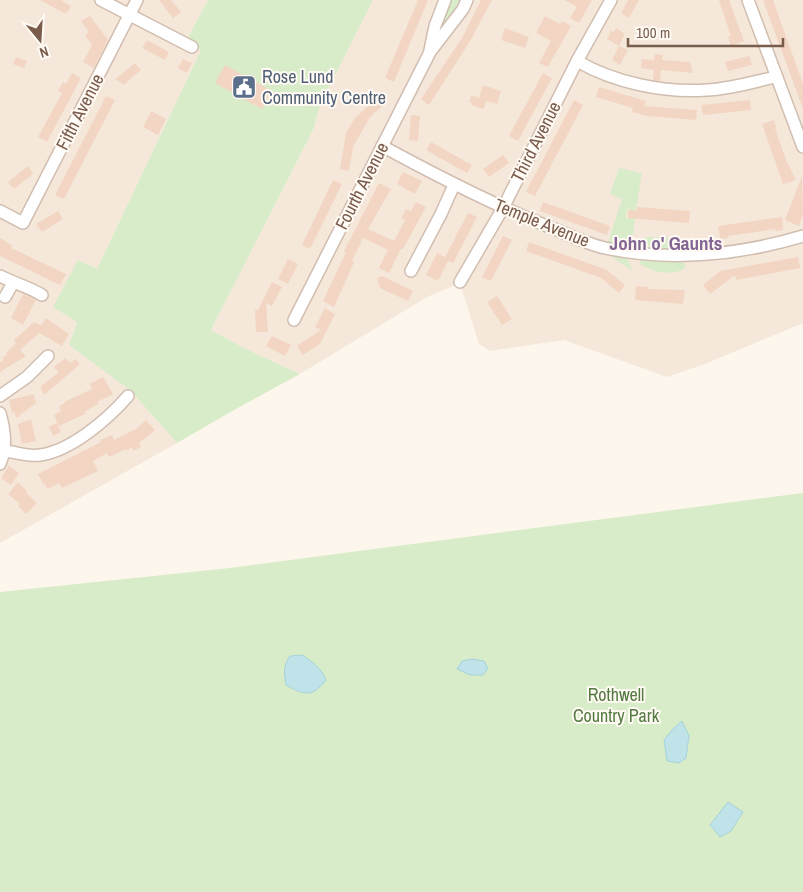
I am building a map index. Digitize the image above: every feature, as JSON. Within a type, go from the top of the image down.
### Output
[{"type":"street","points":[[101,0],[192,47]]},
{"type":"street","name":"Fifth Avenue","points":[[0,212],[23,223],[137,0]]},
{"type":"street","name":"Fourth Avenue","points":[[430,52],[435,26],[445,0]]},
{"type":"street","name":"Fourth Avenue","points":[[294,320],[430,52],[463,9],[467,0]]},
{"type":"street","name":"Third Avenue","points":[[460,282],[503,208],[577,61],[611,0]]},
{"type":"street","points":[[748,0],[775,77],[803,147]]},
{"type":"street","points":[[577,61],[618,78],[651,86],[682,90],[708,90],[775,77]]},
{"type":"street","name":"Temple Avenue","points":[[382,146],[503,208],[602,248],[628,252],[691,255],[717,254],[753,249],[803,236]]},
{"type":"street","points":[[411,271],[454,184]]},
{"type":"street","points":[[0,276],[42,295]]},
{"type":"street","points":[[5,297],[13,283]]},
{"type":"street","points":[[0,396],[10,391],[27,377],[48,356]]},
{"type":"street","points":[[5,451],[38,456],[59,450],[93,428],[118,408],[128,396]]},
{"type":"street","points":[[118,408],[127,416]]},
{"type":"street","points":[[0,413],[5,451],[0,464]]},
{"type":"shaded area","points":[[0,0],[208,0],[185,43],[201,50],[97,269],[78,260],[77,322],[69,345],[131,391],[177,443],[0,543]]},
{"type":"shaded area","points":[[373,0],[803,0],[803,323],[705,364],[667,377],[564,340],[490,351],[479,344],[460,283],[427,297],[300,374],[244,348],[211,330],[314,128],[320,105]]},
{"type":"green space","points":[[208,0],[373,0],[320,105],[314,128],[211,330],[244,348],[300,374],[177,443],[131,391],[69,345],[77,322],[53,307],[78,260],[97,269],[201,50],[185,43]]},
{"type":"green space","points":[[449,0],[463,0],[442,28],[440,27]]},
{"type":"green space","points":[[619,168],[642,173],[636,210],[627,209],[626,218],[635,219],[632,241],[625,240],[624,245],[608,242],[622,199],[610,194]]},
{"type":"green space","points":[[648,237],[680,240],[687,247],[685,250],[641,247],[641,240]]},
{"type":"green space","points":[[613,254],[627,258],[633,271],[609,255]]},
{"type":"green space","points":[[641,260],[682,261],[686,267],[670,273],[657,271],[640,264]]},
{"type":"green space","name":"Rothwell Country Park","points":[[803,493],[803,892],[0,892],[0,592],[230,568]]},
{"type":"water","points":[[302,655],[322,672],[326,680],[316,690],[307,693],[286,685],[286,663],[290,656]]},
{"type":"water","points":[[472,659],[484,661],[488,668],[483,675],[470,675],[457,669],[462,661]]},
{"type":"water","points":[[682,721],[689,736],[686,758],[679,763],[667,761],[664,740]]},
{"type":"water","points":[[728,802],[743,812],[731,831],[720,837],[710,825]]},
{"type":"building","points":[[40,0],[61,0],[71,6],[67,13],[64,13]]},
{"type":"building","points":[[159,0],[171,0],[181,12],[173,18]]},
{"type":"building","points":[[418,0],[428,0],[394,82],[385,78]]},
{"type":"building","points":[[481,0],[492,0],[469,43],[429,105],[421,99],[462,38]]},
{"type":"building","points":[[564,0],[592,0],[579,23],[570,18],[577,7]]},
{"type":"building","points":[[628,0],[639,0],[629,18],[621,13]]},
{"type":"building","points":[[719,0],[729,0],[744,41],[731,46],[728,37],[731,36]]},
{"type":"building","points":[[763,0],[773,0],[803,84],[803,109]]},
{"type":"building","points":[[90,16],[108,40],[94,68],[83,62],[92,45],[85,35],[89,32],[81,21]]},
{"type":"building","points":[[545,16],[560,24],[562,21],[571,26],[548,67],[539,63],[551,41],[536,33]]},
{"type":"building","points":[[505,28],[529,37],[525,48],[501,40]]},
{"type":"building","points":[[616,28],[625,34],[619,46],[607,39],[611,31],[614,32]]},
{"type":"building","points":[[147,40],[169,52],[165,60],[142,48]]},
{"type":"building","points":[[619,46],[628,50],[620,65],[612,60]]},
{"type":"building","points":[[655,54],[663,55],[662,60],[690,62],[693,73],[661,70],[660,81],[653,80],[654,70],[641,68],[642,59],[654,60]]},
{"type":"building","points":[[749,56],[752,65],[728,71],[725,62]]},
{"type":"building","points":[[16,57],[27,61],[24,68],[13,64]]},
{"type":"building","points":[[183,59],[192,63],[187,73],[178,68]]},
{"type":"building","points":[[135,63],[141,70],[124,85],[115,79]]},
{"type":"building","name":"Rose Lund Community Centre","points":[[225,65],[272,91],[262,109],[215,83]]},
{"type":"building","points":[[72,73],[81,78],[47,142],[38,137],[62,93],[58,91],[63,82],[66,84]]},
{"type":"building","points":[[543,73],[552,78],[518,141],[509,136]]},
{"type":"building","points":[[483,85],[501,91],[497,104],[487,101],[483,109],[471,105],[472,103],[469,102],[471,95],[479,98]]},
{"type":"building","points":[[599,87],[646,101],[644,106],[697,110],[696,120],[647,116],[632,112],[633,108],[596,97]]},
{"type":"building","points":[[382,94],[388,101],[370,117],[353,147],[349,171],[340,169],[346,133],[355,118]]},
{"type":"building","points":[[106,96],[115,100],[64,199],[55,195]]},
{"type":"building","points":[[574,100],[583,105],[535,196],[526,192]]},
{"type":"building","points":[[750,100],[751,110],[703,115],[701,105]]},
{"type":"building","points":[[151,111],[166,119],[158,135],[143,127]]},
{"type":"building","points":[[411,115],[420,116],[418,141],[409,140]]},
{"type":"building","points":[[774,120],[786,160],[796,180],[783,184],[762,124]]},
{"type":"building","points":[[431,142],[472,165],[467,173],[426,150]]},
{"type":"building","points":[[503,155],[509,163],[489,177],[483,169]]},
{"type":"building","points":[[28,166],[33,174],[14,189],[8,182]]},
{"type":"building","points":[[403,172],[422,181],[415,194],[397,184]]},
{"type":"building","points":[[802,176],[803,215],[799,226],[785,220]]},
{"type":"building","points":[[333,180],[342,184],[310,249],[302,245]]},
{"type":"building","points":[[379,183],[391,189],[368,229],[394,241],[405,220],[401,218],[406,209],[411,211],[416,202],[426,207],[389,273],[379,268],[388,250],[363,238],[334,307],[323,301],[346,252],[344,251]]},
{"type":"building","points":[[543,202],[610,226],[607,235],[540,211]]},
{"type":"building","points":[[637,207],[690,211],[689,223],[628,218],[628,210],[637,210]]},
{"type":"building","points":[[58,211],[63,219],[42,232],[36,224]]},
{"type":"building","points":[[468,213],[477,217],[453,263],[448,261],[438,281],[426,275],[437,253],[445,257]]},
{"type":"building","points":[[782,217],[783,230],[776,231],[775,229],[728,236],[728,238],[720,239],[718,226]]},
{"type":"building","points":[[503,236],[512,240],[491,281],[482,277]]},
{"type":"building","points":[[0,238],[12,245],[11,248],[66,274],[60,285],[0,256]]},
{"type":"building","points":[[529,242],[607,270],[625,285],[619,293],[601,278],[526,251]]},
{"type":"building","points":[[798,257],[800,268],[736,280],[735,275],[710,294],[703,285],[720,271]]},
{"type":"building","points":[[288,259],[298,264],[288,284],[278,279]]},
{"type":"building","points":[[382,276],[413,291],[408,301],[380,288],[377,278]]},
{"type":"building","points":[[272,282],[282,287],[272,306],[266,303],[268,332],[256,332],[255,310],[258,310]]},
{"type":"building","points":[[636,286],[648,287],[648,289],[685,290],[683,304],[635,300]]},
{"type":"building","points":[[23,294],[36,300],[23,325],[11,318]]},
{"type":"building","points":[[497,296],[512,319],[502,325],[487,302]]},
{"type":"building","points":[[325,308],[335,314],[320,344],[303,355],[297,346],[321,330],[315,327]]},
{"type":"building","points":[[46,318],[69,334],[62,346],[39,333],[20,350],[26,356],[0,372],[0,362],[4,360],[2,358],[7,355],[6,353],[16,343],[14,340],[34,322],[41,325]]},
{"type":"building","points":[[272,336],[291,345],[285,356],[266,346]]},
{"type":"building","points":[[65,358],[70,363],[76,359],[80,364],[44,395],[40,387],[59,372],[54,367]]},
{"type":"building","points":[[103,377],[113,394],[97,402],[98,404],[84,412],[85,414],[59,426],[54,415],[61,411],[59,406],[92,389],[90,384]]},
{"type":"building","points":[[34,394],[36,403],[16,418],[15,412],[12,413],[9,400]]},
{"type":"building","points":[[31,419],[36,441],[22,444],[18,424]]},
{"type":"building","points":[[146,420],[155,430],[139,443],[141,447],[133,451],[132,447],[109,457],[107,453],[93,461],[98,471],[62,488],[59,483],[48,489],[44,485],[38,474],[101,442],[100,440],[112,435],[114,440],[136,429]]},
{"type":"building","points":[[57,423],[61,432],[53,436],[49,427]]},
{"type":"building","points":[[9,466],[19,473],[11,485],[1,478]]},
{"type":"building","points":[[18,482],[37,503],[26,514],[18,506],[20,504],[8,494]]},
{"type":"place","name":"Rose Lund Community Centre","points":[[244,87]]},
{"type":"district","name":"John o' Gaunts","points":[[666,243]]}]
